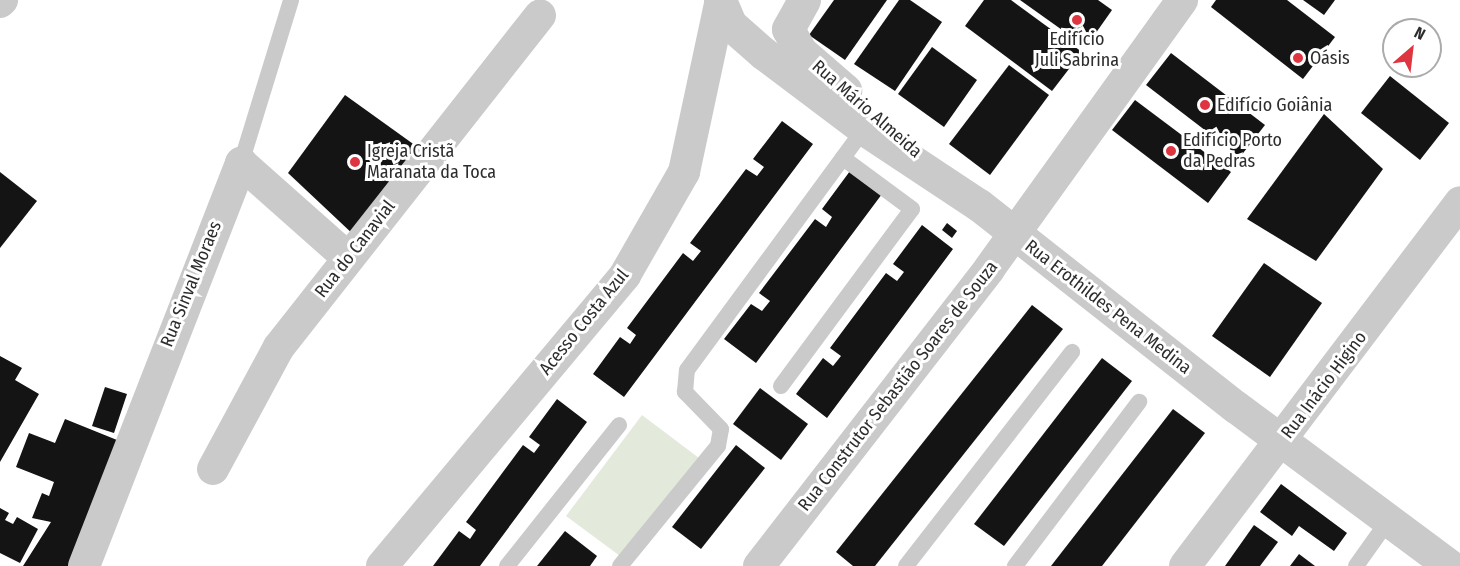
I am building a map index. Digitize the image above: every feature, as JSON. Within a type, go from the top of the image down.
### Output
[{"type":"street","name":"Rua Mário Almeida","points":[[804,0],[788,29],[800,51],[979,205]]},
{"type":"street","name":"Rua Construtor Sebastião Soares de Souza","points":[[759,566],[1015,233],[1182,0]]},
{"type":"street","name":"Rua Erothildes Pena Medina","points":[[720,2],[730,24],[763,53],[864,129],[979,205],[1282,441],[1450,566]]},
{"type":"street","name":"Acesso Costa Azul","points":[[382,566],[625,275],[684,172],[720,2]]},
{"type":"street","name":"Rua do Canavial","points":[[213,469],[267,365],[347,257],[540,15]]},
{"type":"street","points":[[241,163],[347,257]]},
{"type":"street","name":"Rua Sinval Moraes","points":[[84,566],[241,163]]},
{"type":"street","name":"Rua Inácio Higino","points":[[1185,566],[1282,441],[1460,202]]},
{"type":"lane","name":"Rua Sinval Moraes","points":[[241,163],[291,0]]},
{"type":"lane","points":[[620,566],[718,446],[721,429],[685,392],[687,370],[864,129]]},
{"type":"lane","points":[[781,386],[912,209],[843,158]]},
{"type":"lane","points":[[906,566],[1072,352]]},
{"type":"lane","points":[[1015,566],[1139,402]]},
{"type":"lane","points":[[507,566],[620,425]]},
{"type":"lane","points":[[1356,566],[1388,521]]},
{"type":"green space","points":[[642,415],[699,458],[624,559],[566,516]]},
{"type":"building","points":[[834,0],[887,0],[845,60],[809,35]]},
{"type":"building","points":[[899,0],[910,0],[942,22],[895,91],[854,64]]},
{"type":"building","points":[[984,0],[1011,0],[1082,52],[1052,91],[965,26]]},
{"type":"building","name":"Edifício Juli Sabrina","points":[[1020,0],[1098,0],[1112,10],[1086,47]]},
{"type":"building","name":"Oásis","points":[[1216,0],[1287,0],[1335,37],[1303,79],[1211,7]]},
{"type":"building","points":[[1303,0],[1335,0],[1324,15]]},
{"type":"building","points":[[932,47],[977,80],[944,127],[898,94]]},
{"type":"building","name":"Edifício Goiânia","points":[[1171,53],[1265,125],[1240,157],[1146,85]]},
{"type":"building","points":[[1009,65],[1049,95],[990,175],[949,144]]},
{"type":"building","points":[[1388,78],[1393,78],[1449,123],[1420,160],[1361,113]]},
{"type":"building","name":"Igreja Cristã Maranata da Toca","points":[[345,95],[423,151],[356,237],[288,173]]},
{"type":"building","name":"Edifício Porto da Pedras","points":[[1135,100],[1231,172],[1208,203],[1112,130]]},
{"type":"building","points":[[1324,114],[1383,169],[1316,261],[1247,219]]},
{"type":"building","points":[[782,121],[813,144],[624,397],[593,374],[620,337],[630,344],[636,335],[627,328],[683,253],[693,261],[701,251],[690,243],[746,169],[757,176],[764,167],[753,159]]},
{"type":"building","points":[[850,171],[882,194],[756,363],[724,339],[751,304],[762,311],[770,301],[759,293],[815,219],[826,227],[832,217],[822,209]]},
{"type":"building","points":[[0,172],[37,201],[0,248]]},
{"type":"building","points":[[947,223],[957,231],[952,238],[942,230]]},
{"type":"building","points":[[922,225],[953,249],[827,418],[796,394],[823,358],[833,366],[841,356],[830,348],[886,273],[897,281],[904,272],[893,264]]},
{"type":"building","points":[[1264,263],[1322,303],[1270,377],[1212,336]]},
{"type":"building","points":[[1032,305],[1063,329],[875,566],[853,566],[836,552]]},
{"type":"building","points":[[0,356],[22,368],[15,380],[39,394],[0,462]]},
{"type":"building","points":[[1102,358],[1132,381],[1004,546],[974,524]]},
{"type":"building","points":[[105,387],[127,394],[114,433],[92,426]]},
{"type":"building","points":[[760,388],[808,424],[781,460],[733,424]]},
{"type":"building","points":[[557,399],[587,422],[480,566],[433,566],[459,531],[470,539],[476,530],[466,522],[523,445],[534,453],[540,445],[529,437]]},
{"type":"building","points":[[1173,409],[1205,433],[1102,566],[1051,566]]},
{"type":"building","points":[[65,419],[117,440],[76,566],[23,566],[51,522],[32,518],[42,493],[49,496],[54,482],[16,467],[29,433],[55,443]]},
{"type":"building","points":[[736,445],[765,468],[701,549],[672,527]]},
{"type":"building","points":[[1281,484],[1347,533],[1334,551],[1299,526],[1292,536],[1260,512]]},
{"type":"building","points":[[0,508],[9,513],[5,520],[13,524],[17,517],[38,529],[20,563],[0,553]]},
{"type":"building","points":[[1254,525],[1278,542],[1260,566],[1225,566]]},
{"type":"building","points":[[565,531],[597,556],[590,566],[537,566]]},
{"type":"building","points":[[1299,554],[1315,566],[1290,566]]},
{"type":"place","name":"Edifício Juli Sabrina","points":[[1077,20]]},
{"type":"place","name":"Oásis","points":[[1298,58]]},
{"type":"place","name":"Edifício Goiânia","points":[[1205,105]]},
{"type":"place","name":"Edifício Porto da Pedras","points":[[1171,151]]},
{"type":"place","name":"Igreja Cristã Maranata da Toca","points":[[355,162]]}]
